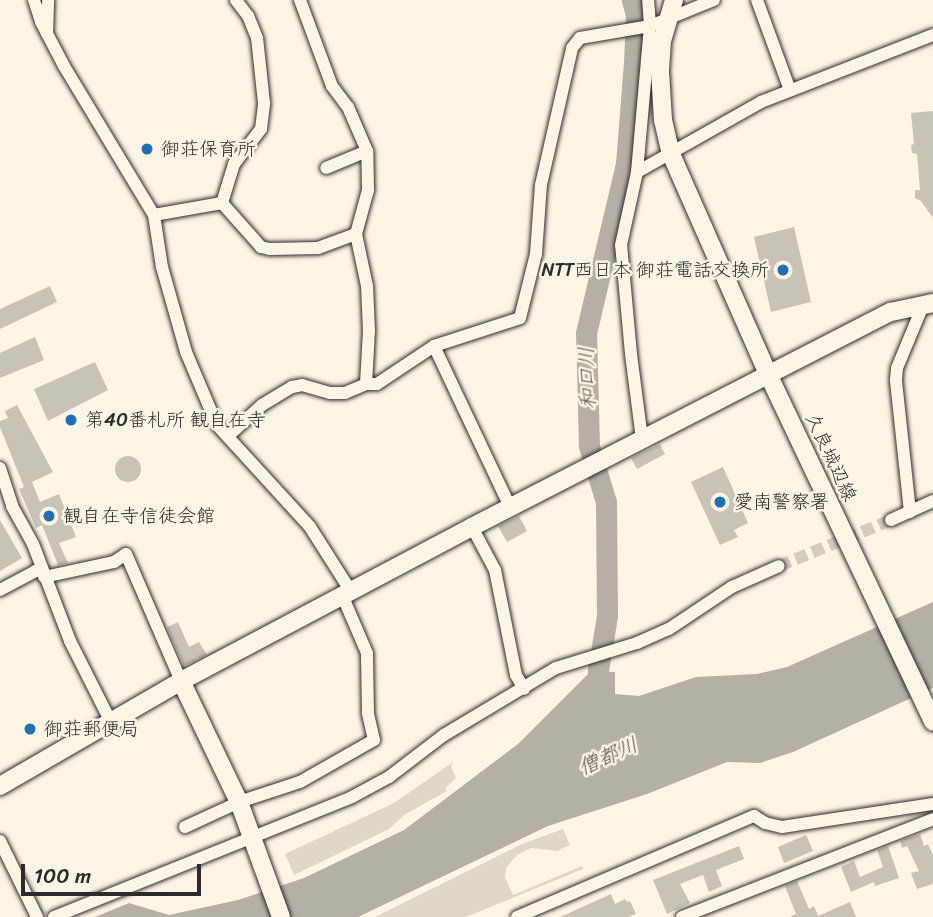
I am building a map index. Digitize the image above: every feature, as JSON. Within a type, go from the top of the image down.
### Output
[{"type":"street","points":[[34,0],[47,34],[154,215],[162,268],[201,394],[217,425],[310,527],[346,592],[367,653],[368,713],[374,740],[300,782],[239,802],[184,827]]},
{"type":"street","points":[[47,34],[48,0]]},
{"type":"street","points":[[222,203],[234,164],[261,128],[264,103],[257,38],[248,16],[236,0]]},
{"type":"street","points":[[300,0],[332,86],[348,107],[367,151],[368,190],[356,234],[367,286],[369,331],[366,384]]},
{"type":"street","points":[[642,439],[621,245],[637,172],[648,0]]},
{"type":"street","name":"久良城辺線","points":[[674,0],[667,19],[660,71],[663,120],[671,154],[768,374],[931,718]]},
{"type":"street","points":[[228,436],[262,405],[292,387],[302,385],[330,393],[345,393],[366,384],[377,384],[434,346],[520,318],[536,254],[541,185],[572,48],[580,38],[646,27],[714,0]]},
{"type":"street","points":[[757,0],[790,90]]},
{"type":"street","points":[[637,172],[761,102],[933,35]]},
{"type":"street","points":[[326,168],[367,151]]},
{"type":"street","points":[[154,215],[222,203]]},
{"type":"street","points":[[222,203],[261,247],[318,248],[356,234]]},
{"type":"street","points":[[0,786],[181,681],[346,592],[891,312],[929,303]]},
{"type":"street","points":[[910,512],[897,368],[929,303]]},
{"type":"street","points":[[434,346],[510,507]]},
{"type":"street","points":[[0,468],[12,506],[33,544],[71,641],[111,722]]},
{"type":"street","points":[[891,520],[933,501]]},
{"type":"street","points":[[472,527],[495,570],[516,675],[524,689]]},
{"type":"street","points":[[0,590],[35,571],[43,574],[114,562],[126,554],[181,681],[239,802],[281,917]]},
{"type":"street","points":[[54,917],[309,817],[365,791],[389,777],[444,735],[555,668],[669,629],[732,587],[779,566]]},
{"type":"street","points":[[517,917],[754,816],[765,823],[782,827],[933,804]]},
{"type":"street","points":[[682,917],[933,818]]},
{"type":"street","points":[[0,841],[37,917]]},
{"type":"shaded area","points":[[453,762],[451,767],[456,778],[445,788],[447,791],[404,815],[389,829],[294,875],[285,854],[394,803]]},
{"type":"shaded area","points":[[563,829],[570,845],[557,851],[531,848],[517,855],[506,868],[505,877],[513,895],[582,866],[583,869],[466,917],[375,917],[522,844]]},
{"type":"water","name":"僧都川","points":[[933,602],[933,688],[793,752],[760,763],[727,762],[647,794],[548,826],[358,917],[95,917],[129,903],[169,915],[238,900],[304,878],[404,830],[518,744],[591,671],[615,672],[615,694],[639,696],[696,677],[757,674],[787,667]]},
{"type":"building","points":[[933,111],[933,218],[921,201],[915,198],[915,190],[920,190],[917,154],[912,153],[911,145],[914,144],[911,113]]},
{"type":"building","name":"NTT西日本 御荘電話交換所","points":[[794,227],[811,302],[771,312],[754,237]]},
{"type":"building","points":[[50,286],[57,302],[0,329],[0,309]]},
{"type":"building","points":[[35,337],[44,360],[0,378],[0,353]]},
{"type":"building","points":[[95,362],[108,390],[48,421],[34,389]]},
{"type":"building","points":[[17,405],[53,472],[32,482],[40,502],[59,494],[76,537],[59,543],[68,563],[58,565],[42,525],[36,528],[19,489],[24,487],[0,427],[0,421],[8,418],[5,411]]},
{"type":"building","points":[[660,444],[665,454],[637,469],[631,458]]},
{"type":"building","points":[[128,456],[137,460],[141,469],[137,478],[128,482],[119,478],[115,469],[119,460]]},
{"type":"building","name":"愛南警察署","points":[[723,467],[748,523],[734,530],[738,537],[720,545],[691,482]]},
{"type":"building","points":[[519,516],[527,531],[507,542],[498,526]]},
{"type":"building","points":[[0,520],[22,558],[0,571]]},
{"type":"building","points":[[178,622],[189,647],[199,642],[207,655],[184,666],[167,627]]},
{"type":"building","points":[[920,834],[924,846],[928,844],[933,855],[933,884],[917,889],[911,873],[919,871],[907,846],[902,848],[900,841]]},
{"type":"building","points":[[806,835],[813,851],[784,863],[778,847]]},
{"type":"building","points":[[739,846],[744,859],[716,870],[722,886],[709,892],[703,875],[680,884],[690,903],[667,914],[653,880]]},
{"type":"building","points":[[888,846],[899,878],[875,886],[874,882],[851,892],[841,867],[854,861],[860,877],[883,867],[877,850]]},
{"type":"building","points":[[797,881],[809,909],[814,906],[818,916],[850,902],[856,917],[789,917],[796,914],[785,886]]},
{"type":"building","points":[[611,894],[615,904],[625,899],[630,901],[636,914],[628,917],[560,917]]},
{"type":"waterway","name":"和口川","points":[[598,699],[598,670],[607,616],[606,502],[589,446],[586,333],[626,164],[636,15],[632,0]]},
{"type":"tunnel","points":[[779,566],[891,520]]},
{"type":"place","name":"御荘保育所","points":[[147,149]]},
{"type":"place","name":"NTT西日本 御荘電話交換所","points":[[783,270]]},
{"type":"place","name":"第40番札所 観自在寺","points":[[71,420]]},
{"type":"place","name":"愛南警察署","points":[[720,502]]},
{"type":"place","name":"観自在寺信徒会館","points":[[49,516]]},
{"type":"place","name":"御荘郵便局","points":[[30,729]]}]
